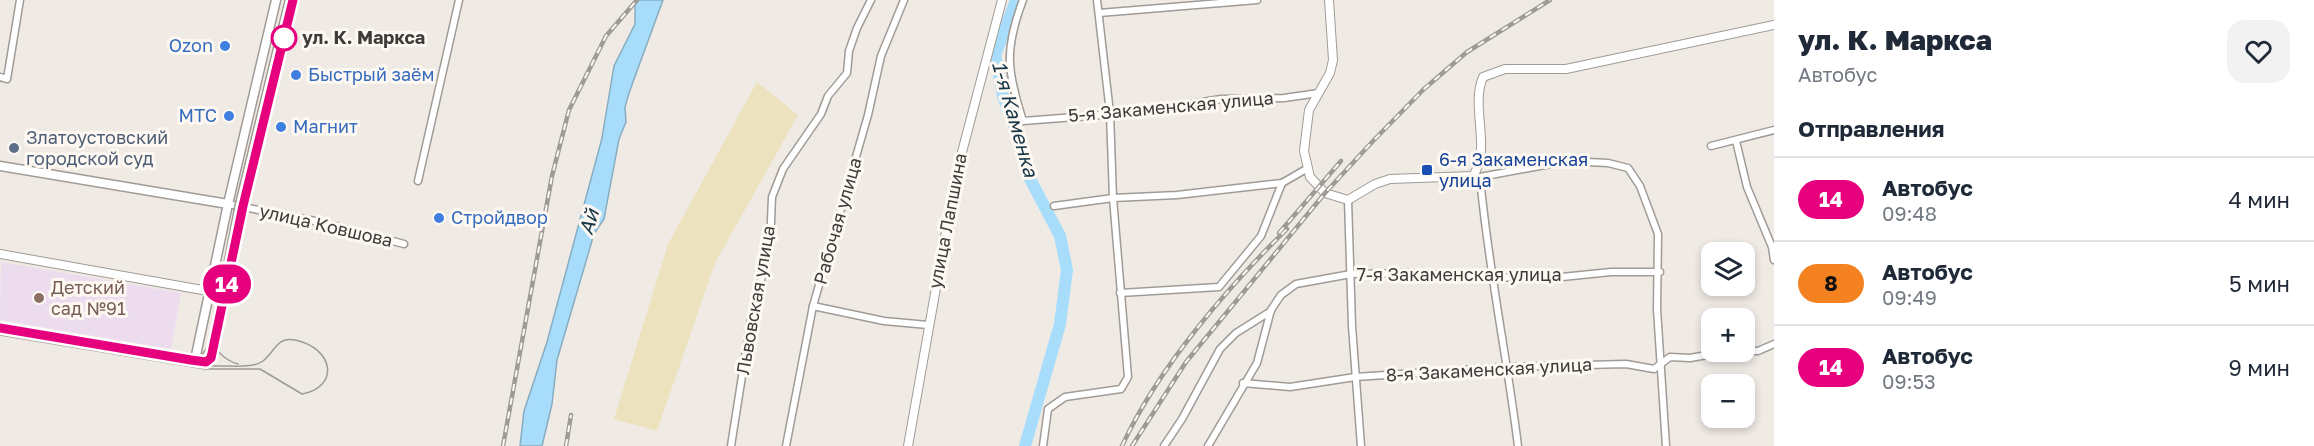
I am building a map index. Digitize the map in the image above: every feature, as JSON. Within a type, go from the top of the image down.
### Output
[{"type":"main road","points":[[195,360],[208,291],[276,0]]},
{"type":"main road","points":[[0,328],[206,362],[211,358],[243,206],[293,0]]},
{"type":"main road","name":"улица Ковшова","points":[[0,166],[228,204]]},
{"type":"street","points":[[4,78],[20,0]]},
{"type":"street","points":[[418,181],[459,0]]},
{"type":"street","name":"Львовская улица","points":[[731,446],[751,319],[770,245],[772,197],[783,169],[821,114],[828,96],[847,73],[849,51],[856,28],[871,0]]},
{"type":"street","name":"Рабочая улица","points":[[786,446],[813,306],[867,115],[881,56],[904,0]]},
{"type":"street","name":"улица Лапшина","points":[[908,446],[956,175],[1002,0]]},
{"type":"street","name":"5-я Закаменская улица","points":[[1023,0],[1010,41],[1009,79],[1023,121],[1140,112],[1221,99],[1284,98],[1319,93]]},
{"type":"street","points":[[1043,446],[1048,409],[1065,397],[1121,389],[1128,377],[1113,198],[1110,113],[1097,0]]},
{"type":"street","points":[[1099,13],[1257,0]]},
{"type":"street","points":[[1329,0],[1333,60],[1330,73],[1309,110],[1304,151],[1310,177],[1325,193],[1348,200],[1375,184],[1390,179],[1477,177],[1567,161],[1608,163],[1628,168],[1640,186],[1658,234],[1660,272],[1658,309],[1665,446]]},
{"type":"street","points":[[1518,446],[1509,367],[1477,177],[1480,158],[1477,97],[1483,76],[1505,69],[1566,69],[1774,25]]},
{"type":"street","points":[[1711,146],[1774,130]]},
{"type":"street","points":[[1736,141],[1748,187],[1773,246],[1774,260]]},
{"type":"street","points":[[1054,206],[1113,198],[1177,195],[1282,183],[1308,168]]},
{"type":"street","points":[[1120,293],[1220,287],[1261,236],[1282,183]]},
{"type":"street","points":[[1348,200],[1355,377],[1361,446]]},
{"type":"street","name":"улица Ковшова","points":[[228,204],[320,222],[404,244]]},
{"type":"street","points":[[0,254],[225,294]]},
{"type":"street","name":"7-я Закаменская улица","points":[[1271,310],[1281,295],[1296,284],[1351,274],[1409,273],[1494,279],[1542,279],[1611,272],[1660,272]]},
{"type":"street","points":[[813,306],[884,321],[928,325]]},
{"type":"street","points":[[1208,446],[1262,351],[1271,310]]},
{"type":"street","points":[[1164,446],[1182,419],[1220,349],[1236,333],[1271,310]]},
{"type":"street","points":[[1755,351],[1774,344]]},
{"type":"street","name":"8-я Закаменская улица","points":[[1244,383],[1290,387],[1355,377],[1509,367],[1626,364],[1654,369],[1670,357],[1701,356]]},
{"type":"shaded area","points":[[1,262],[181,293],[171,349],[0,320]]},
{"type":"sand","points":[[757,82],[798,115],[715,263],[657,431],[614,419],[668,244]]},
{"type":"water","name":"Ай","points":[[635,0],[663,0],[625,107],[626,122],[619,139],[604,219],[594,234],[557,360],[552,404],[542,446],[520,446],[524,411],[547,342],[602,138],[614,66],[635,24]]},
{"type":"waterway","name":"1-я Каменка","points":[[1016,0],[995,55],[1003,96],[1018,136],[1028,175],[1060,236],[1067,270],[1060,324],[1025,446]]},
{"type":"tram line","points":[[191,364],[198,361],[208,346],[235,205],[285,0]]},
{"type":"tram line","points":[[0,331],[211,366],[254,365],[263,361],[284,340],[289,339],[308,344],[318,351],[327,367],[327,376],[314,390],[302,394],[260,369],[205,369],[0,335]]},
{"type":"tram line","points":[[210,333],[220,353],[228,360],[238,364]]},
{"type":"railway","points":[[503,446],[552,176],[569,110],[606,36],[637,0]]},
{"type":"railway","points":[[1132,446],[1186,362],[1325,193],[1373,141],[1424,89],[1467,52],[1550,0]]},
{"type":"railway","points":[[1279,233],[1341,161]]},
{"type":"railway","points":[[1122,446],[1154,388],[1195,331],[1217,303],[1287,229]]},
{"type":"railway","points":[[566,446],[571,415]]},
{"type":"bus line","name":"14","points":[[0,328],[191,360],[206,362],[211,358],[243,206],[293,0]]},
{"type":"place","name":"ул. К. Маркса","points":[[284,38]]},
{"type":"place","name":"Ozon","points":[[225,46]]},
{"type":"place","name":"Быстрый заём","points":[[296,75]]},
{"type":"place","name":"МТС","points":[[229,116]]},
{"type":"place","name":"Магнит","points":[[281,127]]},
{"type":"place","name":"Златоустовский городской суд","points":[[14,148]]},
{"type":"place","name":"6-я Закаменская улица","points":[[1427,170]]},
{"type":"place","name":"Стройдвор","points":[[439,218]]},
{"type":"place","name":"Детский сад №91","points":[[39,298]]}]
